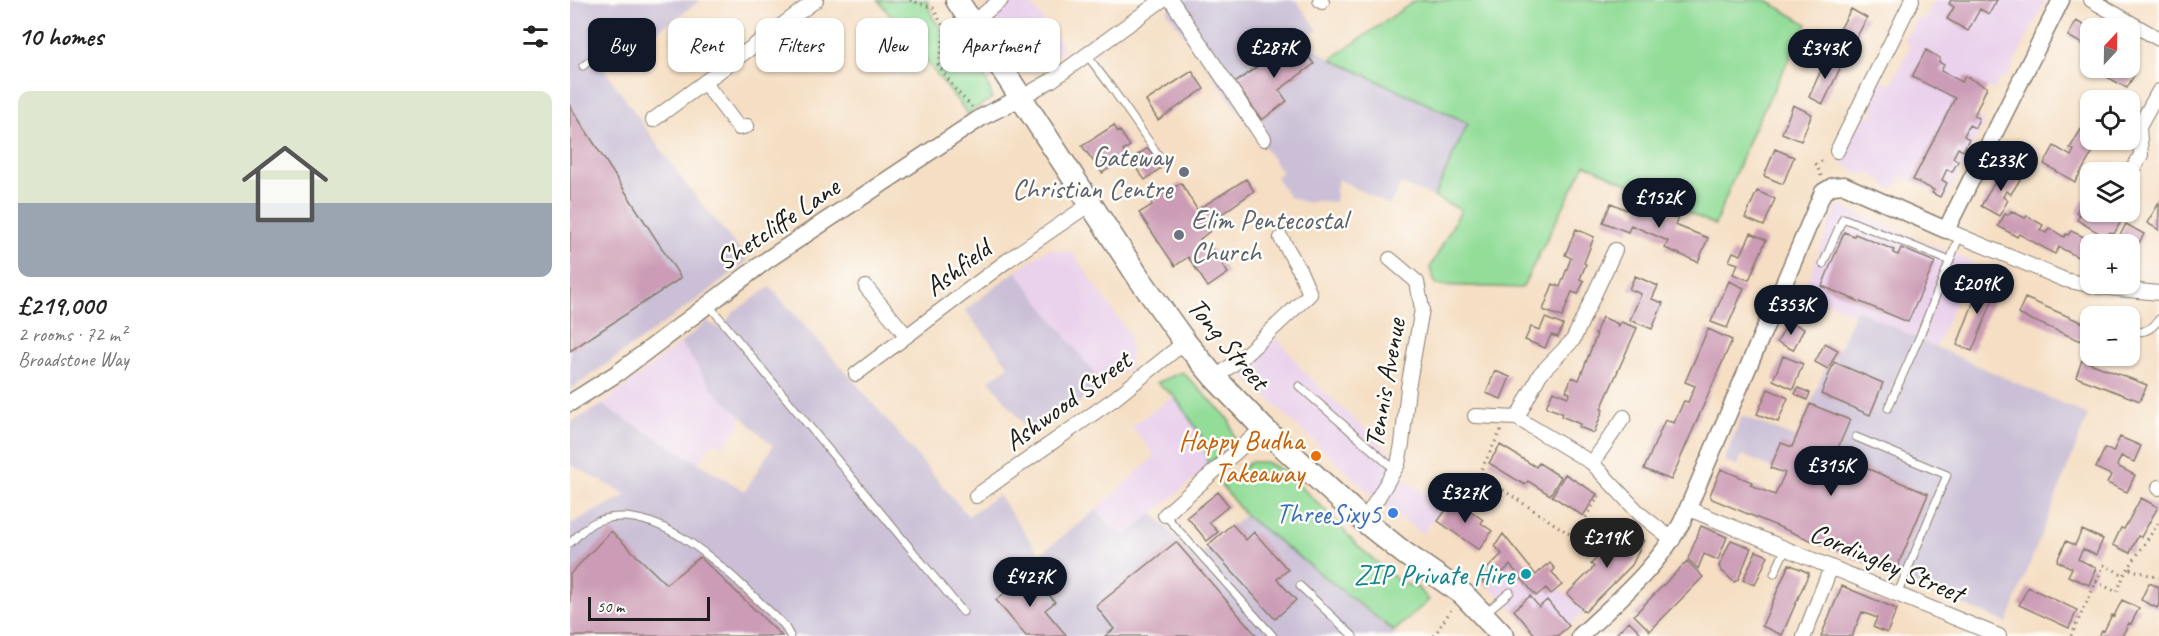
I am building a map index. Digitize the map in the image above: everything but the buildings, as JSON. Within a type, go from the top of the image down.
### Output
[{"type":"highway","name":"Tong Street","points":[[957,0],[969,18]]},
{"type":"highway","name":"Tong Street","points":[[1005,72],[1090,204],[1185,342],[1215,378],[1263,428],[1364,521],[1462,594],[1503,636]]},
{"type":"street","points":[[653,120],[816,0]]},
{"type":"street","points":[[978,18],[1001,0]]},
{"type":"street","points":[[1022,98],[1052,80],[1162,0]]},
{"type":"street","points":[[1170,0],[1264,138]]},
{"type":"street","points":[[1837,151],[1912,0]]},
{"type":"street","points":[[1953,232],[2061,0]]},
{"type":"street","points":[[2093,0],[2159,39]]},
{"type":"street","points":[[704,82],[738,128],[747,126]]},
{"type":"street","points":[[2137,162],[2141,155],[2139,127],[2159,91]]},
{"type":"street","name":"Shetcliffe Lane","points":[[570,403],[619,372],[767,260],[982,117],[1022,98]]},
{"type":"street","points":[[1580,636],[1641,577],[1673,540],[1689,509],[1820,197],[1827,188],[1844,185],[2065,280],[2159,293]]},
{"type":"street","name":"Ashfield","points":[[856,374],[1008,260],[1090,204]]},
{"type":"street","points":[[1215,378],[1245,355],[1310,294],[1281,238]]},
{"type":"street","points":[[1512,418],[1540,374],[1573,340],[1615,250]]},
{"type":"street","name":"Tennis Avenue","points":[[1364,521],[1398,464],[1422,309],[1417,282],[1390,259]]},
{"type":"street","points":[[866,286],[906,335]]},
{"type":"street","name":"Ashwood Street","points":[[976,496],[1114,399],[1185,342]]},
{"type":"street","points":[[1476,416],[1512,418],[1592,463],[1640,514],[1673,540]]},
{"type":"street","points":[[1592,463],[1624,417]]},
{"type":"street","points":[[1165,515],[1263,428]]},
{"type":"street","name":"Cordingley Street","points":[[1689,509],[1897,595],[1972,631],[1999,636]]},
{"type":"street","points":[[1804,636],[1831,567]]},
{"type":"lane","points":[[1086,54],[1164,163]]},
{"type":"lane","points":[[583,66],[588,62]]},
{"type":"lane","points":[[1824,264],[1843,218],[1950,261]]},
{"type":"lane","points":[[1888,408],[1950,261],[1953,232]]},
{"type":"lane","points":[[708,304],[963,612]]},
{"type":"lane","points":[[2140,332],[2148,330],[2159,319]]},
{"type":"lane","points":[[1299,386],[1394,469]]},
{"type":"lane","points":[[1857,437],[1947,475],[1897,595]]},
{"type":"lane","points":[[1165,515],[1273,636]]},
{"type":"lane","points":[[570,543],[592,523],[610,518],[636,518],[660,525],[684,538],[716,563],[784,625],[790,636]]},
{"type":"lane","points":[[1774,574],[1786,548]]},
{"type":"lane","points":[[1300,586],[1353,636]]},
{"type":"lane","points":[[1483,614],[1510,592]]},
{"type":"path","points":[[910,0],[933,8],[945,30],[938,64],[954,88],[982,117]]},
{"type":"path","points":[[1827,188],[1816,164],[1837,151]]},
{"type":"path","points":[[1512,418],[1479,474],[1574,537],[1608,480]]},
{"type":"path","points":[[2096,582],[2117,592],[2124,575],[2159,522]]},
{"type":"path","points":[[2071,636],[2103,566],[2124,575]]},
{"type":"path","points":[[2130,569],[2159,578]]},
{"type":"path","points":[[1434,636],[1462,594]]},
{"type":"shaded area","points":[[570,0],[701,0],[676,18],[668,18],[668,23],[656,32],[656,18],[588,18],[588,72],[606,72],[684,182],[748,260],[712,289],[570,390]]},
{"type":"shaded area","points":[[984,0],[1029,0],[1042,18],[996,18]]},
{"type":"shaded area","points":[[1176,0],[1296,0],[1318,30],[1302,40],[1331,59],[1468,123],[1434,197],[1401,184],[1389,205],[1338,179],[1335,202],[1308,203],[1289,197],[1276,177],[1282,172],[1167,11]]},
{"type":"shaded area","points":[[1935,0],[2046,0],[2005,80],[2000,78],[1994,90],[1987,87],[1974,115],[1985,121],[1945,200],[1903,176],[1897,186],[1890,189],[1885,186],[1884,181],[1869,173],[1861,175],[1839,161],[1844,158],[1863,116],[1871,116],[1875,106],[1871,98],[1881,79],[1891,84],[1911,46],[1904,41],[1918,18],[1923,20]]},
{"type":"shaded area","points":[[1837,205],[1972,262],[1936,347],[1856,309],[1853,314],[1804,291]]},
{"type":"shaded area","points":[[1048,249],[1072,252],[1130,335],[1130,368],[1103,385],[1016,271]]},
{"type":"shaded area","points":[[1016,271],[1103,385],[1033,436],[989,380],[1009,366],[965,310]]},
{"type":"shaded area","points":[[770,287],[859,387],[968,516],[998,495],[1040,554],[1096,510],[1111,527],[1126,536],[1153,513],[1196,559],[1245,515],[1398,636],[570,636],[570,524],[627,495],[570,464],[570,423],[602,405],[745,491],[773,446],[714,391],[681,343],[707,321],[720,329],[735,311]]},
{"type":"shaded area","points":[[1856,309],[2088,415],[2007,623],[1765,521],[1784,473],[1742,455],[1737,466],[1724,461],[1742,416],[1796,438],[1825,369],[1830,370]]},
{"type":"shaded area","points":[[1277,337],[1307,375],[1389,452],[1404,479],[1443,506],[1423,534],[1384,506],[1237,370]]},
{"type":"shaded area","points":[[681,343],[714,391],[741,416],[739,428],[722,446],[713,442],[699,463],[602,405]]},
{"type":"shaded area","points":[[1174,396],[1205,441],[1208,467],[1153,514],[1196,560],[1126,537],[1111,527],[1096,510],[1155,456],[1132,426]]},
{"type":"shaded area","points":[[1517,552],[1551,594],[1559,588],[1585,612],[1557,636],[1536,636],[1514,610],[1479,577],[1502,554],[1507,561]]},
{"type":"green space","points":[[878,0],[927,0],[930,12],[940,27],[940,72],[981,72],[992,98],[968,114],[928,63],[928,18],[892,18]]},
{"type":"green space","points":[[1416,0],[1766,0],[1807,24],[1752,132],[1715,225],[1585,164],[1522,288],[1436,285],[1430,268],[1461,210],[1434,197],[1468,123],[1331,59]]},
{"type":"green space","points":[[1182,372],[1229,419],[1234,437],[1208,467],[1205,441],[1174,396],[1157,383]]},
{"type":"green space","points":[[1251,462],[1266,462],[1285,472],[1359,547],[1401,583],[1417,587],[1429,600],[1394,631],[1245,515],[1221,485]]},
{"type":"place","name":"Gateway Christian Centre","points":[[1184,172]]},
{"type":"place","name":"Elim Pentecostal Church","points":[[1179,235]]},
{"type":"place","name":"Happy Budha Takeaway","points":[[1316,456]]},
{"type":"place","name":"ThreeSixy5","points":[[1393,513]]},
{"type":"place","name":"ZIP Private Hire","points":[[1526,574]]}]
